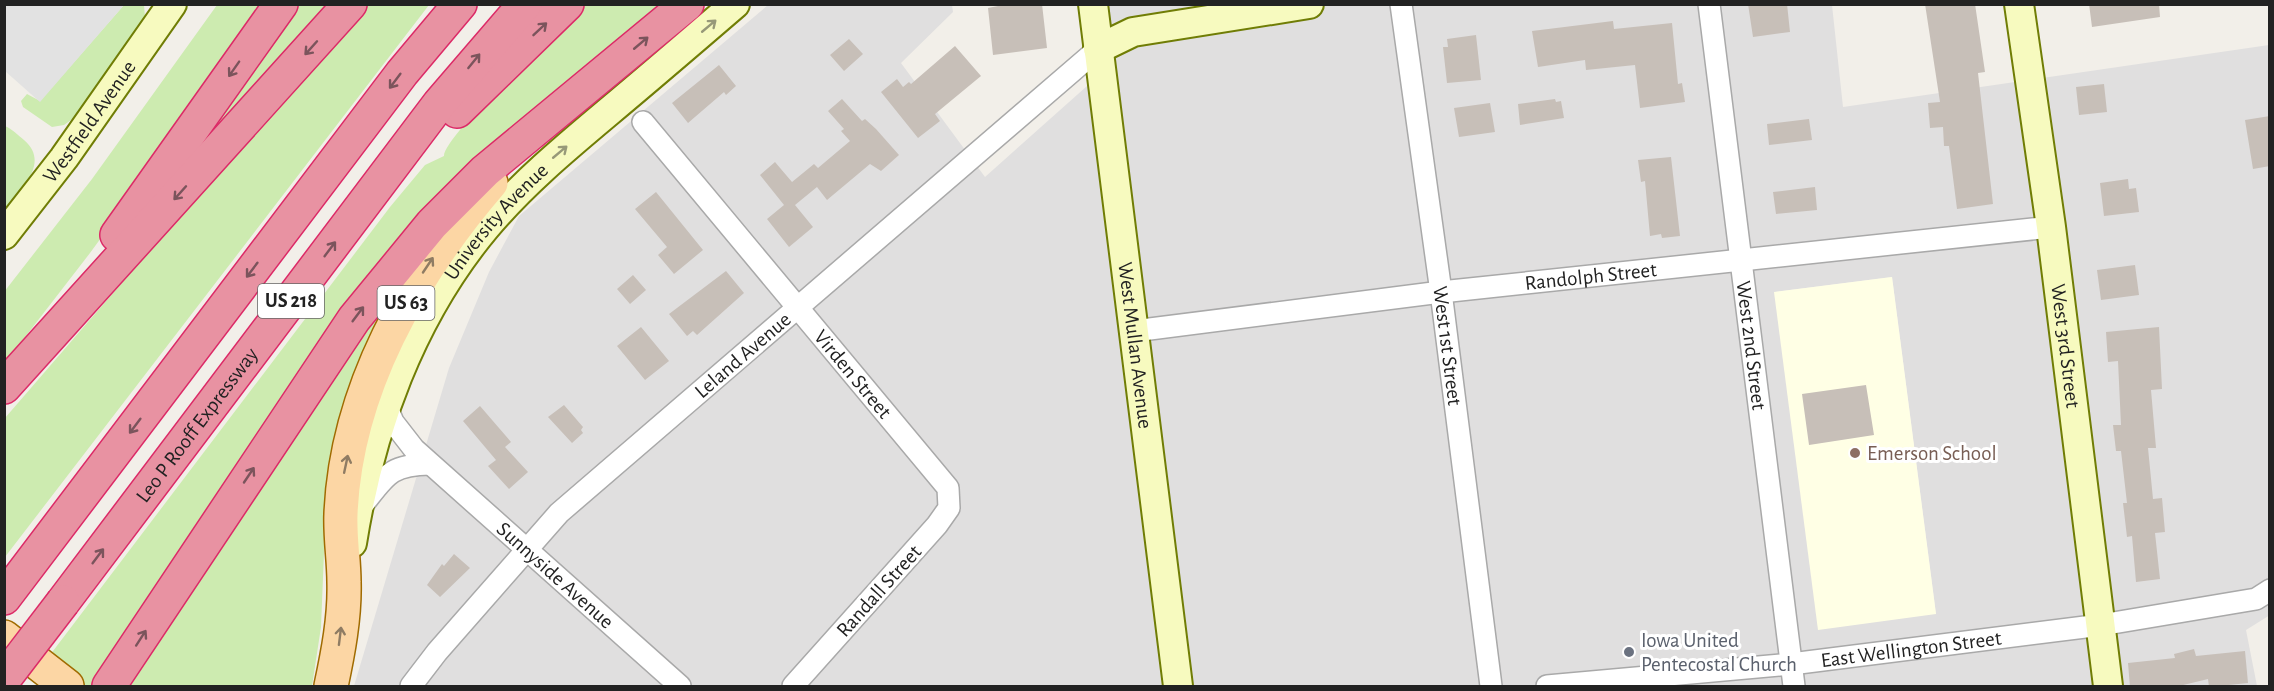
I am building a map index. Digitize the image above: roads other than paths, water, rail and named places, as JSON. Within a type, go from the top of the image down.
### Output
[{"type":"highway","points":[[6,385],[135,210],[280,4]]},
{"type":"highway","points":[[6,385],[350,4]]},
{"type":"highway","name":"US 218","points":[[4,598],[381,100],[460,4]]},
{"type":"highway","name":"Leo P Rooff Expressway","points":[[4,679],[377,186],[453,88],[525,4]]},
{"type":"highway","points":[[377,186],[567,4]]},
{"type":"highway","name":"US 63","points":[[596,80],[687,4]]},
{"type":"highway","points":[[109,687],[354,319],[394,268],[432,224],[485,171],[596,80]]},
{"type":"main road","name":"US 63","points":[[345,585],[340,516],[344,474],[365,392],[396,321],[417,282],[468,210],[494,179],[596,80]]},
{"type":"main road","name":"University Avenue","points":[[331,687],[345,585]]},
{"type":"main road","points":[[4,637],[67,687]]},
{"type":"street","name":"Westfield Avenue","points":[[4,235],[64,158],[172,4]]},
{"type":"street","name":"University Avenue","points":[[345,585],[357,513],[386,405],[401,366],[440,292],[484,229],[540,169],[735,4]]},
{"type":"street","name":"West Mullan Avenue","points":[[1093,4],[1178,687]]},
{"type":"street","points":[[1098,49],[1133,32],[1309,4]]},
{"type":"street","name":"West 1st Street","points":[[1401,4],[1441,292],[1491,687]]},
{"type":"street","name":"West 2nd Street","points":[[1708,4],[1794,687]]},
{"type":"street","name":"West 3rd Street","points":[[2019,4],[2051,227],[2108,687]]},
{"type":"street","name":"Leland Avenue","points":[[411,687],[560,513],[1098,49]]},
{"type":"street","name":"Virden Street","points":[[643,122],[948,488]]},
{"type":"street","name":"Randolph Street","points":[[1134,331],[1441,292],[2051,227]]},
{"type":"street","name":"Sunnyside Avenue","points":[[386,405],[404,437],[430,464],[680,687]]},
{"type":"street","points":[[357,513],[394,470],[405,465],[430,464]]},
{"type":"street","name":"Randall Street","points":[[794,687],[938,525],[949,508],[948,488]]},
{"type":"street","name":"East Wellington Street","points":[[1547,687],[1791,664],[2101,625],[2256,599],[2270,590]]},
{"type":"place","name":"Emerson School","points":[[1855,453]]},
{"type":"place","name":"Iowa United Pentecostal Church","points":[[1629,652]]}]
